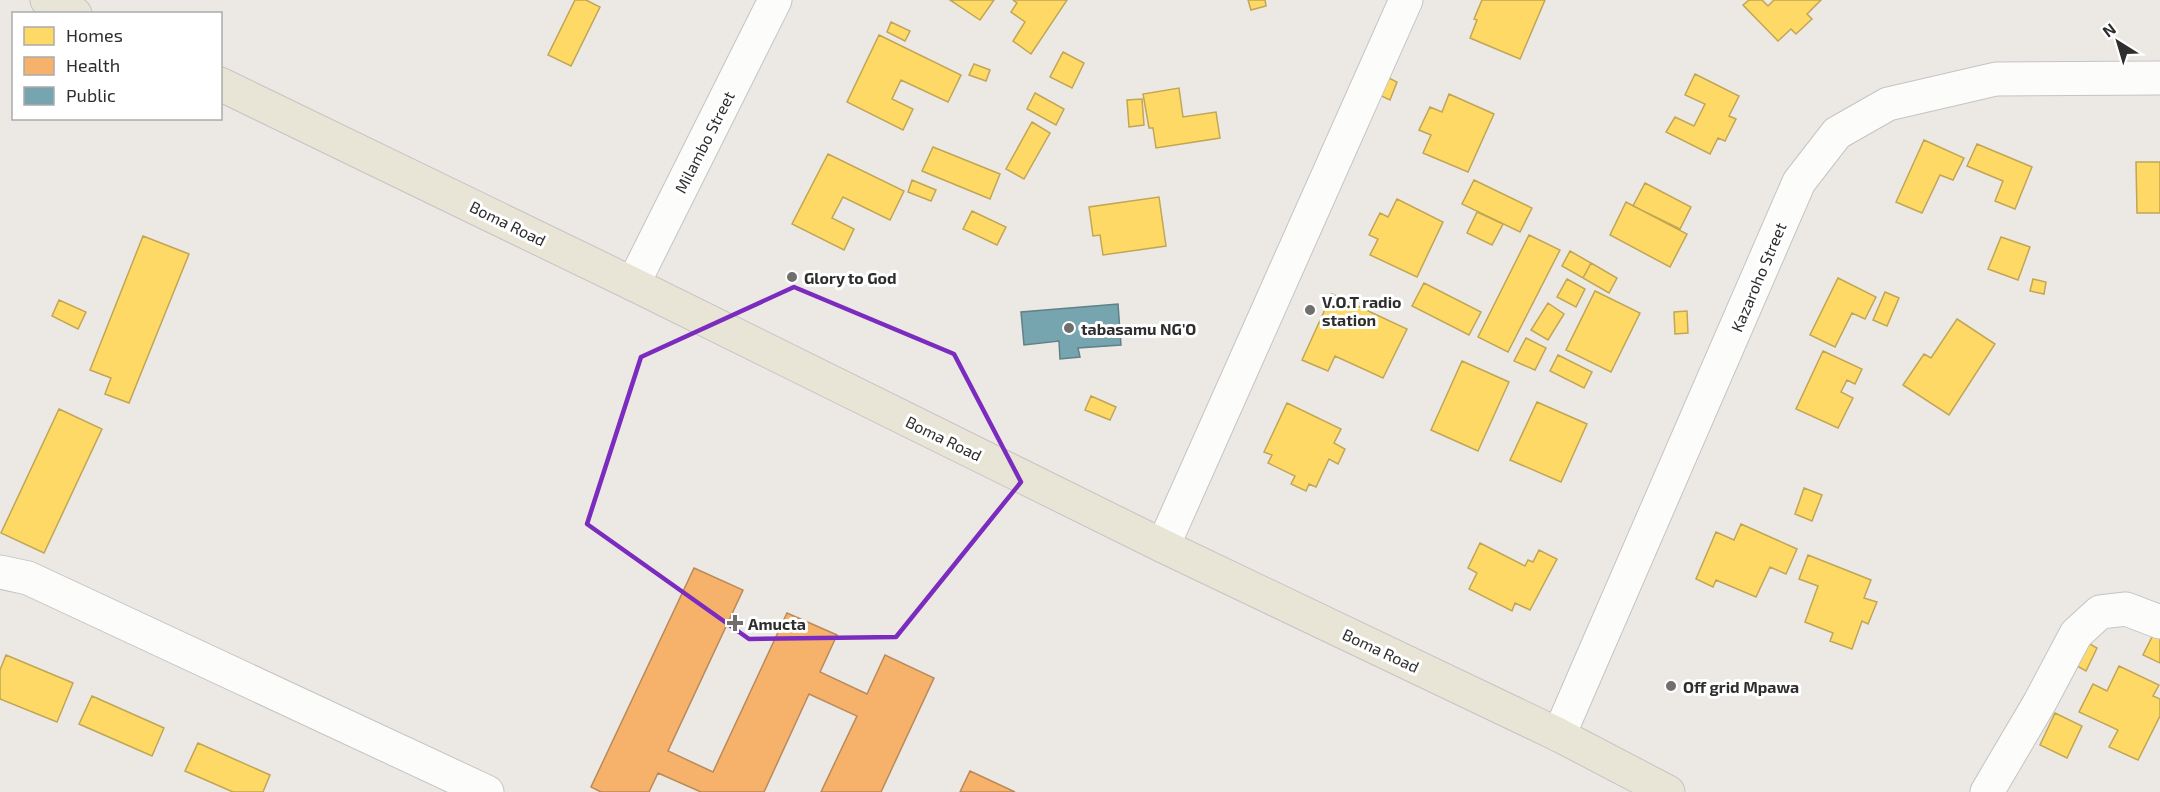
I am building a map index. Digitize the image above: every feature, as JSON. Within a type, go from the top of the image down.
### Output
[{"type":"main road","points":[[47,0],[71,12]]},
{"type":"main road","name":"Boma Road","points":[[222,85],[633,284],[1163,546],[1559,735],[1668,792]]},
{"type":"street","name":"Milambo Street","points":[[633,284],[775,0]]},
{"type":"street","points":[[1163,546],[1406,0]]},
{"type":"street","name":"Kazaroho Street","points":[[1559,735],[1799,182],[1837,133],[1888,104],[1996,79],[2160,78]]},
{"type":"street","points":[[0,572],[28,578],[487,792]]},
{"type":"street","points":[[1987,792],[2040,702],[2076,634],[2100,612],[2126,609],[2160,622]]},
{"type":"highlighted area","points":[[794,287],[954,354],[1021,482],[896,637],[749,639],[587,524],[641,357]]},
{"type":"building: Homes","points":[[575,0],[586,0],[600,7],[571,66],[548,55]]},
{"type":"building: Homes","points":[[950,0],[994,0],[980,20]]},
{"type":"building: Homes","points":[[1013,0],[1067,0],[1031,54],[1013,41],[1025,22],[1011,12],[1017,3]]},
{"type":"building: Homes","points":[[1248,0],[1265,0],[1266,6],[1251,10]]},
{"type":"building: Homes","points":[[1482,0],[1545,0],[1520,59],[1470,38],[1477,20],[1474,19]]},
{"type":"building: Homes","points":[[1749,0],[1762,0],[1768,6],[1774,0],[1821,0],[1807,14],[1812,19],[1796,34],[1791,29],[1778,41],[1743,5]]},
{"type":"building: Homes","points":[[891,22],[910,31],[905,41],[887,32]]},
{"type":"building: Homes","points":[[879,35],[961,75],[948,102],[901,80],[892,99],[913,109],[903,130],[847,102]]},
{"type":"building: Homes","points":[[1063,52],[1084,63],[1072,88],[1050,77]]},
{"type":"building: Homes","points":[[974,64],[990,70],[986,81],[969,75]]},
{"type":"building: Homes","points":[[1695,74],[1739,96],[1729,116],[1736,119],[1725,141],[1718,138],[1710,154],[1666,132],[1675,117],[1694,126],[1705,104],[1685,95]]},
{"type":"building: Homes","points":[[1383,75],[1397,82],[1390,100],[1375,93]]},
{"type":"building: Homes","points":[[1179,88],[1183,117],[1216,112],[1220,138],[1156,148],[1153,128],[1149,128],[1143,94]]},
{"type":"building: Homes","points":[[1035,93],[1064,109],[1056,125],[1027,109]]},
{"type":"building: Homes","points":[[1449,94],[1494,114],[1468,172],[1423,153],[1431,135],[1419,130],[1430,107],[1442,112]]},
{"type":"building: Homes","points":[[1142,99],[1144,125],[1129,127],[1127,100]]},
{"type":"building: Homes","points":[[1032,122],[1050,133],[1024,179],[1006,169]]},
{"type":"building: Homes","points":[[1924,140],[1964,158],[1953,180],[1940,175],[1922,213],[1896,202]]},
{"type":"building: Homes","points":[[1977,144],[2032,167],[2015,209],[1995,201],[2003,181],[1967,166]]},
{"type":"building: Homes","points":[[933,147],[1000,174],[990,199],[922,171]]},
{"type":"building: Homes","points":[[828,154],[904,191],[890,220],[843,197],[832,218],[854,229],[844,250],[792,224]]},
{"type":"building: Homes","points":[[2136,162],[2160,162],[2160,213],[2137,213]]},
{"type":"building: Homes","points":[[912,180],[936,190],[931,201],[908,192]]},
{"type":"building: Homes","points":[[1474,180],[1532,208],[1520,232],[1462,204]]},
{"type":"building: Homes","points":[[1645,183],[1691,207],[1680,229],[1633,206]]},
{"type":"building: Homes","points":[[1159,197],[1166,246],[1103,255],[1100,235],[1093,236],[1089,207]]},
{"type":"building: Homes","points":[[1397,199],[1443,222],[1417,277],[1370,255],[1378,239],[1369,235],[1380,213],[1388,217]]},
{"type":"building: Homes","points":[[1626,202],[1687,234],[1670,267],[1610,235]]},
{"type":"building: Homes","points":[[972,211],[1006,227],[997,245],[963,229]]},
{"type":"building: Homes","points":[[1477,212],[1503,224],[1492,245],[1467,233]]},
{"type":"building: Homes","points":[[1529,235],[1560,250],[1508,352],[1478,337]]},
{"type":"building: Homes","points":[[143,236],[189,254],[129,403],[105,394],[111,378],[90,370]]},
{"type":"building: Homes","points":[[2001,237],[2030,247],[2018,280],[1988,269]]},
{"type":"building: Homes","points":[[1570,251],[1591,263],[1583,278],[1562,266]]},
{"type":"building: Homes","points":[[1591,263],[1617,278],[1609,293],[1583,278]]},
{"type":"building: Homes","points":[[1838,278],[1876,297],[1865,319],[1852,313],[1835,347],[1810,335]]},
{"type":"building: Homes","points":[[1567,279],[1585,289],[1576,307],[1557,297]]},
{"type":"building: Homes","points":[[2033,279],[2046,282],[2044,294],[2030,291]]},
{"type":"building: Homes","points":[[1424,283],[1481,312],[1469,335],[1412,306]]},
{"type":"building: Homes","points":[[1595,291],[1640,313],[1611,372],[1566,350]]},
{"type":"building: Homes","points":[[1885,292],[1899,298],[1887,326],[1873,320]]},
{"type":"building: Homes","points":[[1332,294],[1407,329],[1383,378],[1335,356],[1328,371],[1302,360]]},
{"type":"building: Homes","points":[[59,300],[86,312],[78,329],[52,316]]},
{"type":"building: Homes","points":[[1548,303],[1564,314],[1548,340],[1531,330]]},
{"type":"building: Homes","points":[[1687,311],[1688,333],[1675,334],[1674,312]]},
{"type":"building: Homes","points":[[1957,319],[1995,344],[1949,415],[1903,385],[1924,354],[1931,358]]},
{"type":"building: Homes","points":[[1526,338],[1546,348],[1535,370],[1514,361]]},
{"type":"building: Homes","points":[[1823,351],[1862,369],[1855,384],[1847,380],[1841,392],[1853,398],[1838,428],[1796,409]]},
{"type":"building: Homes","points":[[1558,355],[1592,372],[1584,388],[1550,371]]},
{"type":"building: Homes","points":[[1462,361],[1509,382],[1478,451],[1431,430]]},
{"type":"building: Homes","points":[[1091,396],[1116,407],[1110,420],[1085,410]]},
{"type":"building: Homes","points":[[1537,402],[1587,424],[1561,482],[1510,460]]},
{"type":"building: Homes","points":[[1287,403],[1341,429],[1334,443],[1345,449],[1338,464],[1329,459],[1316,487],[1309,484],[1306,491],[1291,484],[1295,476],[1268,463],[1272,455],[1264,452]]},
{"type":"building: Homes","points":[[59,409],[102,429],[44,553],[1,533]]},
{"type":"building: Homes","points":[[1804,488],[1822,495],[1812,521],[1795,514]]},
{"type":"building: Homes","points":[[1741,524],[1797,549],[1786,574],[1770,567],[1756,597],[1716,580],[1713,587],[1696,579],[1716,532],[1734,540]]},
{"type":"building: Homes","points":[[1480,543],[1525,566],[1528,560],[1533,562],[1539,550],[1557,559],[1530,610],[1515,603],[1512,611],[1469,589],[1477,573],[1468,568]]},
{"type":"building: Homes","points":[[1808,555],[1871,580],[1864,598],[1877,602],[1868,624],[1862,621],[1852,649],[1830,641],[1833,633],[1805,622],[1818,586],[1799,579]]},
{"type":"building: Homes","points":[[2155,631],[2160,633],[2160,663],[2143,655]]},
{"type":"building: Homes","points":[[2088,643],[2097,648],[2086,671],[2077,666]]},
{"type":"building: Homes","points":[[6,655],[73,683],[57,722],[0,699],[0,670]]},
{"type":"building: Homes","points":[[2119,666],[2159,685],[2153,696],[2160,699],[2160,716],[2138,760],[2109,747],[2118,730],[2079,712],[2093,684],[2107,691]]},
{"type":"building: Homes","points":[[92,696],[164,728],[152,756],[79,724]]},
{"type":"building: Homes","points":[[2055,713],[2082,726],[2067,758],[2040,745]]},
{"type":"building: Homes","points":[[198,743],[270,775],[263,792],[233,792],[185,771]]},
{"type":"building: Health","points":[[694,568],[743,590],[668,751],[713,772],[787,613],[837,635],[820,672],[867,694],[885,655],[934,678],[881,792],[821,792],[857,716],[809,694],[764,792],[701,792],[658,773],[649,792],[601,792],[591,787]]},
{"type":"building: Health","points":[[970,771],[1015,792],[960,792]]},
{"type":"building: Public","points":[[1118,304],[1121,345],[1078,348],[1080,357],[1060,359],[1059,341],[1024,345],[1021,312]]},
{"type":"place","name":"Glory to God","points":[[792,277]]},
{"type":"place","name":"V.O.T radio station","points":[[1310,310]]},
{"type":"place","name":"tabasamu NG'O","points":[[1069,328]]},
{"type":"place","name":"Amucta","points":[[735,623]]},
{"type":"place","name":"Off grid Mpawa","points":[[1671,686]]}]
